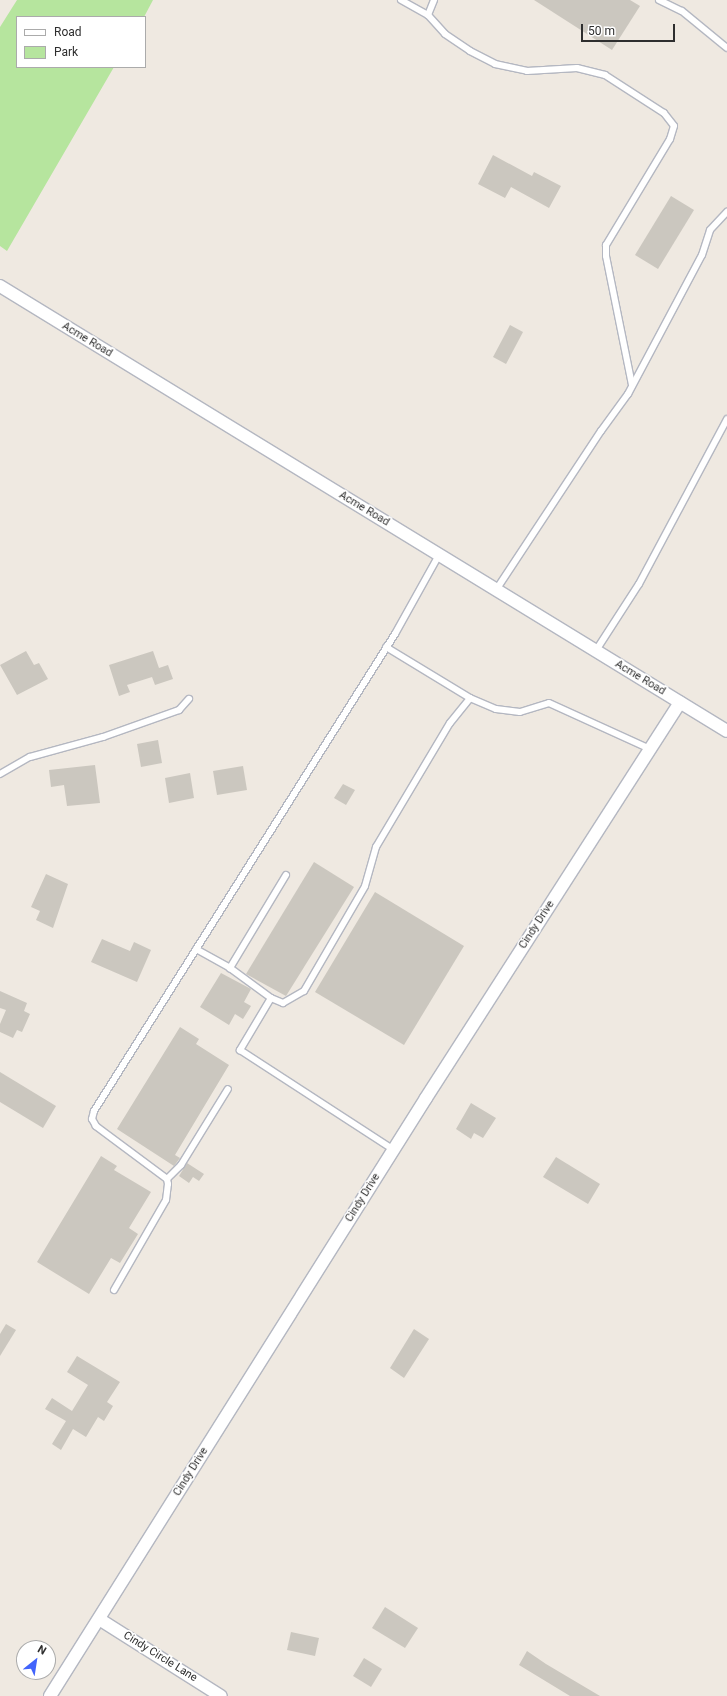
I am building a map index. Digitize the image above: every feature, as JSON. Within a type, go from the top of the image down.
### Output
[{"type":"street","name":"Acme Road","points":[[0,286],[596,652],[680,703],[725,727]]},
{"type":"street","name":"Cindy Drive","points":[[50,1696],[394,1150],[680,703]]},
{"type":"street","name":"Cindy Circle Lane","points":[[99,1619],[221,1696]]},
{"type":"lane","points":[[400,0],[428,15],[445,34],[495,64],[527,71],[577,68],[604,76],[664,114],[674,126],[670,139],[606,245],[606,256],[632,386]]},
{"type":"lane","points":[[428,15],[434,0]]},
{"type":"lane","points":[[659,0],[682,11],[727,48]]},
{"type":"lane","points":[[496,590],[632,386],[702,255],[710,230],[727,212]]},
{"type":"lane","points":[[596,652],[639,584],[727,419]]},
{"type":"lane","points":[[114,1290],[166,1200],[169,1190],[167,1179],[96,1126],[92,1119],[196,948],[386,647],[439,555]]},
{"type":"lane","points":[[386,647],[470,698],[496,710],[520,712],[549,703],[650,749]]},
{"type":"lane","points":[[196,948],[230,968],[271,998],[283,1003],[304,991],[365,886],[376,847],[450,723],[470,698]]},
{"type":"lane","points":[[0,774],[30,757],[103,737],[179,710],[189,699]]},
{"type":"lane","points":[[230,968],[286,875]]},
{"type":"lane","points":[[271,998],[240,1050],[394,1150]]},
{"type":"lane","points":[[167,1179],[181,1165],[228,1089]]},
{"type":"green space","points":[[17,0],[153,0],[145,16],[16,16],[16,68],[113,68],[7,251],[0,246],[0,27]]},
{"type":"building","points":[[534,0],[630,0],[640,6],[612,50]]},
{"type":"building","points":[[493,155],[532,176],[534,172],[561,186],[549,208],[511,187],[505,198],[478,184]]},
{"type":"building","points":[[671,196],[694,210],[658,269],[635,255]]},
{"type":"building","points":[[510,325],[523,332],[506,364],[493,357]]},
{"type":"building","points":[[26,651],[34,665],[39,663],[48,679],[17,695],[0,665]]},
{"type":"building","points":[[153,651],[159,668],[168,665],[173,679],[155,685],[152,677],[127,685],[130,692],[119,696],[109,665]]},
{"type":"building","points":[[158,740],[162,763],[141,767],[137,744]]},
{"type":"building","points":[[95,765],[100,803],[67,806],[64,785],[51,787],[49,770]]},
{"type":"building","points":[[243,766],[247,790],[217,795],[213,771]]},
{"type":"building","points":[[190,773],[194,798],[169,803],[165,778]]},
{"type":"building","points":[[343,784],[355,790],[346,805],[334,798]]},
{"type":"building","points":[[314,862],[354,887],[286,996],[246,974]]},
{"type":"building","points":[[46,874],[68,884],[53,928],[36,920],[40,911],[31,907]]},
{"type":"building","points":[[375,892],[464,946],[404,1045],[315,992]]},
{"type":"building","points":[[102,939],[130,951],[134,942],[151,950],[137,982],[91,962]]},
{"type":"building","points":[[221,973],[251,989],[244,1002],[251,1006],[243,1019],[235,1014],[229,1025],[200,1007]]},
{"type":"building","points":[[0,991],[27,1003],[24,1011],[30,1014],[22,1032],[17,1030],[13,1038],[0,1032],[0,1024],[6,1010],[0,1008]]},
{"type":"building","points":[[180,1027],[199,1039],[196,1044],[229,1065],[175,1155],[180,1158],[174,1166],[117,1129]]},
{"type":"building","points":[[0,1072],[56,1106],[43,1128],[0,1102]]},
{"type":"building","points":[[471,1103],[496,1118],[483,1138],[474,1133],[471,1139],[456,1129]]},
{"type":"building","points":[[101,1156],[117,1166],[114,1170],[151,1192],[129,1228],[138,1234],[120,1263],[111,1258],[89,1294],[37,1262]]},
{"type":"building","points":[[556,1157],[600,1184],[588,1204],[543,1177]]},
{"type":"building","points":[[187,1163],[204,1174],[199,1181],[193,1177],[189,1183],[179,1176]]},
{"type":"building","points":[[6,1324],[16,1330],[0,1356],[0,1334]]},
{"type":"building","points":[[414,1329],[429,1339],[404,1378],[390,1368]]},
{"type":"building","points":[[77,1356],[120,1382],[107,1402],[113,1406],[104,1421],[98,1417],[86,1437],[73,1429],[61,1450],[52,1444],[66,1421],[45,1409],[52,1398],[72,1411],[88,1385],[67,1372]]},
{"type":"building","points":[[385,1607],[418,1628],[405,1648],[372,1628]]},
{"type":"building","points":[[291,1632],[319,1638],[315,1656],[287,1650]]},
{"type":"building","points":[[527,1651],[600,1696],[570,1696],[519,1665]]},
{"type":"building","points":[[364,1658],[382,1669],[371,1687],[353,1676]]}]
